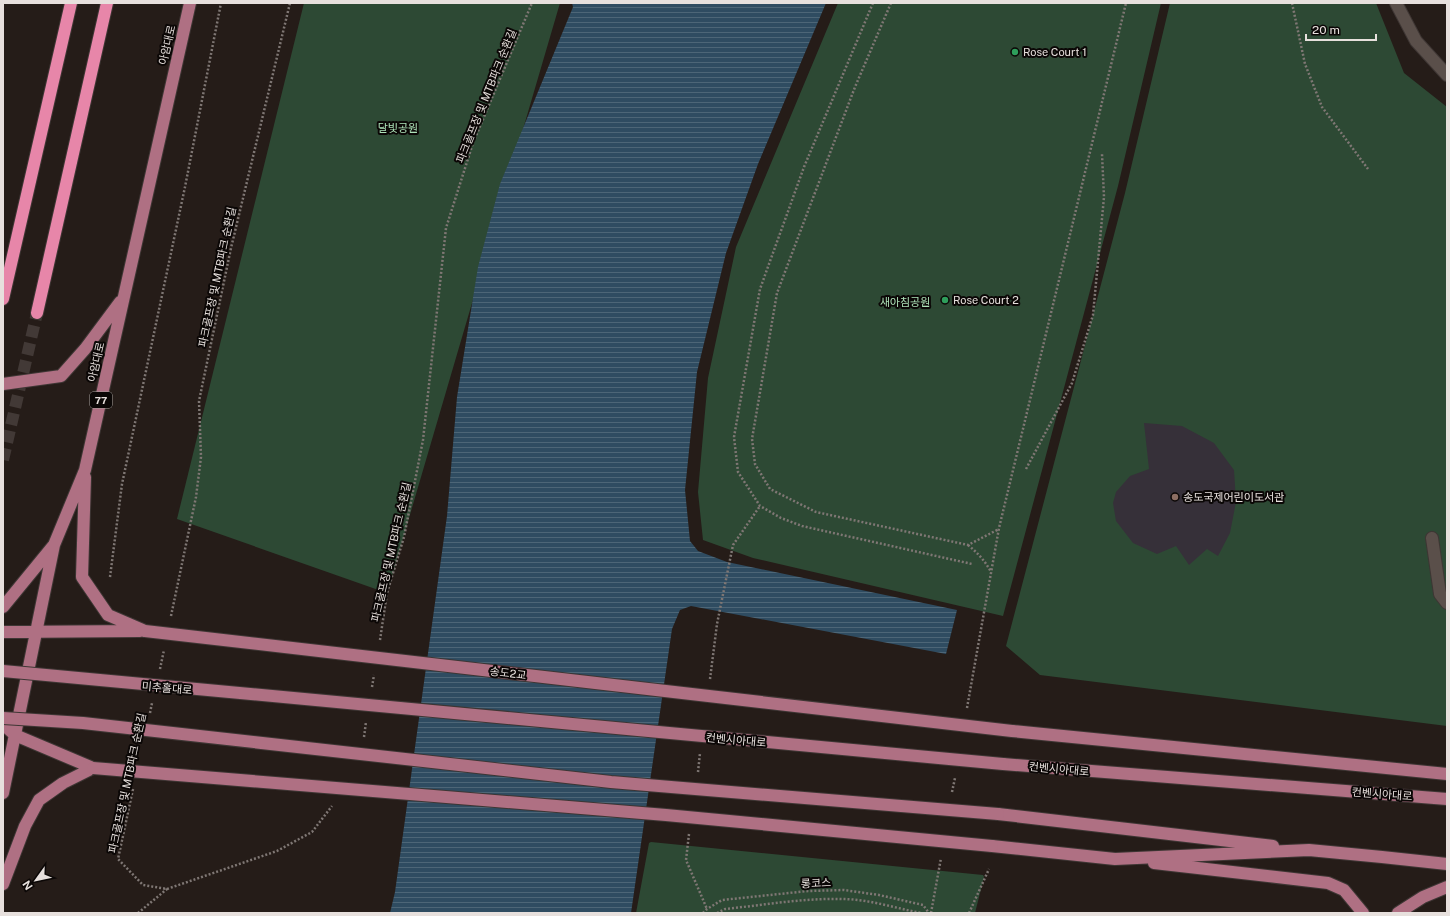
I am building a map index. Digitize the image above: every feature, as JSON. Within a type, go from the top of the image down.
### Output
[{"type":"highway","points":[[3,299],[71,3]]},
{"type":"highway","points":[[37,313],[107,3]]},
{"type":"main road","name":"아암대로","points":[[3,793],[54,545],[85,470],[190,3]]},
{"type":"main road","points":[[3,384],[61,376],[85,349],[123,298]]},
{"type":"main road","points":[[85,470],[82,577],[108,615],[145,631]]},
{"type":"main road","points":[[3,607],[54,545]]},
{"type":"main road","points":[[3,632],[145,631]]},
{"type":"main road","name":"송도2교","points":[[145,631],[1012,731],[1447,774]]},
{"type":"main road","name":"미추홀대로","points":[[3,671],[671,734]]},
{"type":"main road","points":[[3,718],[83,723],[603,781],[998,814],[1309,850],[1382,856],[1447,864]]},
{"type":"main road","points":[[3,724],[15,735],[93,768],[666,815],[992,846],[1328,883],[1344,890],[1363,913]]},
{"type":"main road","name":"컨벤시아대로","points":[[671,734],[1003,764],[1447,799]]},
{"type":"main road","points":[[3,884],[25,826],[39,800],[63,783],[93,768]]},
{"type":"main road","points":[[1115,859],[1309,850]]},
{"type":"main road","points":[[1398,913],[1423,896],[1447,887]]},
{"type":"street","points":[[1396,3],[1416,41],[1447,75]]},
{"type":"street","points":[[1432,538],[1440,594],[1447,604]]},
{"type":"path","points":[[110,577],[122,484],[185,187],[222,3]]},
{"type":"path","name":"파크골프장 및 MTB파크 순환길","points":[[170,623],[196,497],[201,457],[199,401],[231,248],[290,3]]},
{"type":"path","name":"파크골프장 및 MTB파크 순환길","points":[[380,640],[387,594],[404,537],[422,440],[446,228],[473,144],[532,3]]},
{"type":"path","points":[[873,3],[804,167],[760,289],[734,436],[738,472],[760,506],[781,518],[802,526],[972,564]]},
{"type":"path","points":[[891,3],[855,87],[777,294],[752,439],[755,464],[770,490],[816,512],[968,545],[978,553],[987,564],[991,572]]},
{"type":"path","points":[[967,712],[999,528],[1126,3]]},
{"type":"path","points":[[1292,3],[1305,64],[1322,107],[1368,169]]},
{"type":"path","points":[[1026,469],[1072,383],[1093,315],[1104,197],[1102,154]]},
{"type":"path","points":[[710,679],[717,624],[733,545],[760,506]]},
{"type":"path","points":[[968,545],[999,528]]},
{"type":"path","points":[[158,675],[165,645]]},
{"type":"path","points":[[372,688],[374,672]]},
{"type":"path","name":"파크골프장 및 MTB파크 순환길","points":[[148,720],[154,697]]},
{"type":"path","points":[[363,742],[367,719]]},
{"type":"path","points":[[697,774],[700,750]]},
{"type":"path","points":[[952,797],[956,774]]},
{"type":"path","name":"파크골프장 및 MTB파크 순환길","points":[[133,787],[118,860],[144,885],[167,889],[277,850],[312,832],[335,803]]},
{"type":"path","points":[[690,829],[686,860],[707,909]]},
{"type":"path","points":[[930,913],[942,851]]},
{"type":"path","points":[[969,913],[989,869]]},
{"type":"path","points":[[138,913],[167,889]]},
{"type":"path","name":"롱코스","points":[[704,913],[707,909],[722,900],[808,891],[844,890],[879,895],[923,905],[930,913]]},
{"type":"path","points":[[717,913],[725,909],[808,900],[843,899],[921,913]]},
{"type":"green space","name":"달빛공원","points":[[304,3],[560,3],[387,593],[177,519]]},
{"type":"green space","name":"새아침공원","points":[[838,3],[1161,3],[1118,186],[1003,616],[753,558],[703,540],[698,492],[708,378],[736,247]]},
{"type":"green space","points":[[1170,3],[1376,3],[1404,73],[1447,107],[1447,726],[1040,675],[1006,646],[1125,193]]},
{"type":"green space","points":[[649,843],[983,875],[984,877],[975,913],[636,913]]},
{"type":"water","points":[[572,3],[826,3],[758,164],[726,253],[697,372],[685,490],[690,541],[698,551],[727,562],[957,610],[946,654],[691,606],[680,610],[672,629],[631,913],[390,913],[395,892],[447,516],[457,397],[478,267],[500,184],[573,7]]},
{"type":"building","name":"송도국제어린이도서관","points":[[1144,423],[1182,426],[1214,443],[1234,470],[1236,502],[1230,533],[1218,556],[1207,549],[1189,565],[1176,546],[1157,554],[1133,543],[1116,521],[1113,503],[1116,492],[1130,476],[1149,469]]},
{"type":"tunnel","points":[[3,460],[37,313]]},
{"type":"place","name":"Rose Court 1","points":[[1015,52]]},
{"type":"place","name":"Rose Court 2","points":[[945,300]]},
{"type":"place","name":"송도국제어린이도서관","points":[[1175,497]]}]
